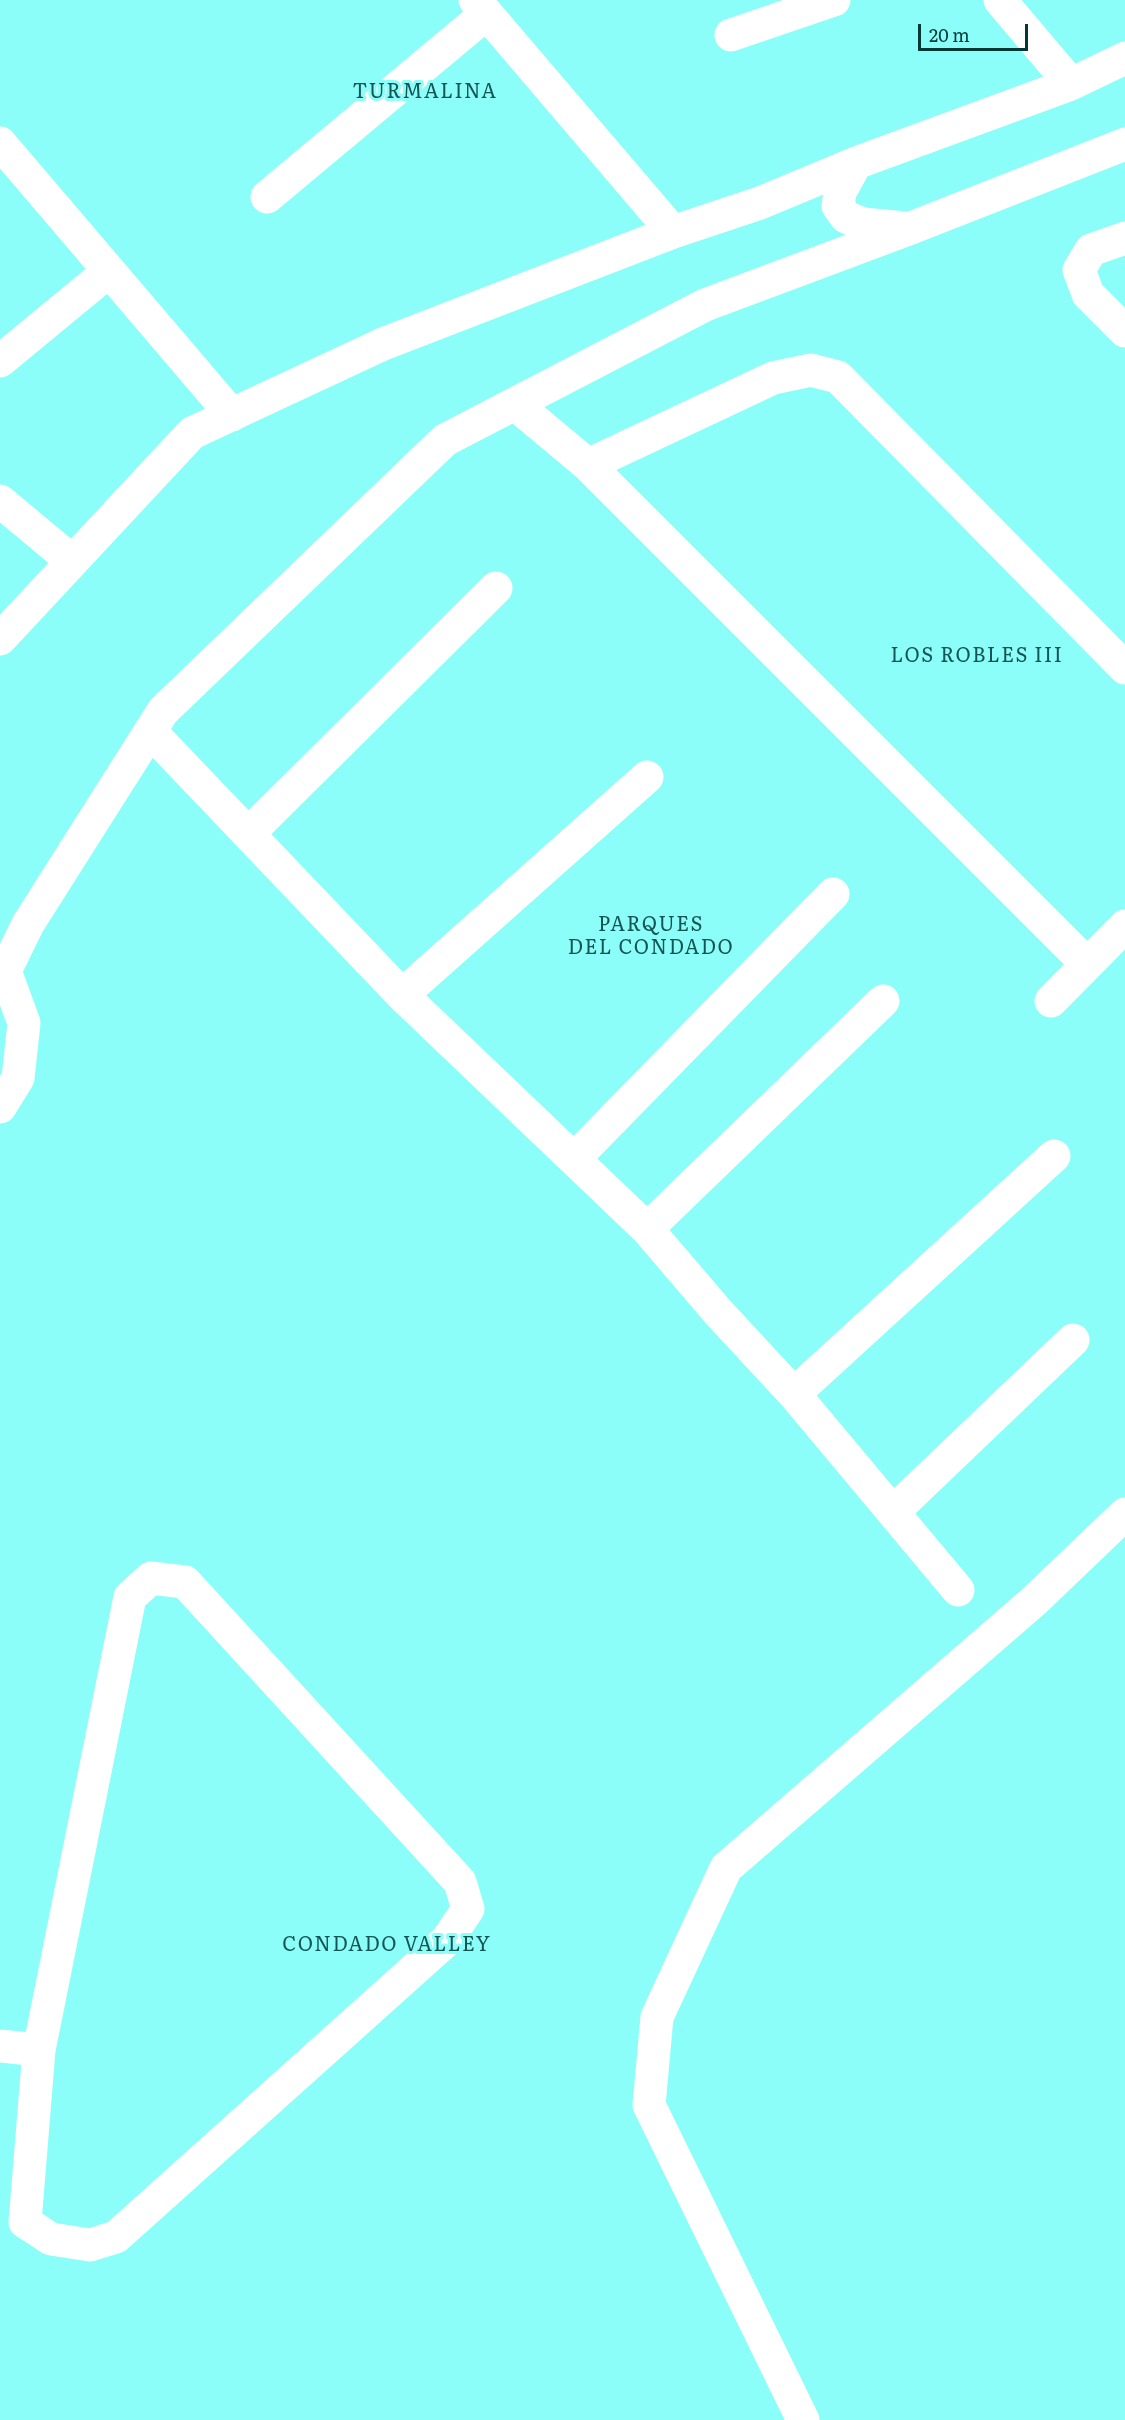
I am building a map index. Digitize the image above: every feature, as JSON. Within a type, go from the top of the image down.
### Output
[{"type":"street","points":[[1000,0],[1071,84]]},
{"type":"street","points":[[731,35],[824,1]]},
{"type":"street","points":[[267,197],[480,7],[674,232]]},
{"type":"street","points":[[0,639],[192,433],[383,344],[674,232],[760,203],[856,164],[1071,84],[1125,58]]},
{"type":"street","points":[[0,143],[232,415]]},
{"type":"street","points":[[0,1107],[18,1078],[24,1023],[2,969],[162,711],[445,440],[705,305],[911,228],[1125,144]]},
{"type":"street","points":[[856,164],[840,192],[838,206],[846,217],[862,224],[911,228]]},
{"type":"street","points":[[760,203],[801,200],[818,204],[829,214],[829,229],[820,261]]},
{"type":"street","points":[[1125,238],[1091,250],[1079,270],[1088,294],[1125,331]]},
{"type":"street","points":[[0,361],[109,271]]},
{"type":"street","points":[[588,465],[773,378],[810,370],[838,377],[1125,668]]},
{"type":"street","points":[[515,404],[588,465],[1087,964]]},
{"type":"street","points":[[0,501],[72,561]]},
{"type":"street","points":[[248,834],[496,588]]},
{"type":"street","points":[[150,731],[402,994],[647,1229],[718,1312],[794,1394],[958,1590]]},
{"type":"street","points":[[402,994],[647,777]]},
{"type":"street","points":[[574,1159],[833,894]]},
{"type":"street","points":[[1051,1001],[1125,926]]},
{"type":"street","points":[[647,1229],[883,1001]]},
{"type":"street","points":[[794,1394],[1054,1156]]},
{"type":"street","points":[[893,1512],[1073,1340]]},
{"type":"street","points":[[803,2420],[649,2105],[657,2016],[726,1868],[1034,1601],[1125,1514]]},
{"type":"street","points":[[151,1578],[184,1582],[460,1882],[468,1910],[447,1940],[116,2237],[90,2245],[51,2239],[25,2222],[39,2050],[130,1597],[151,1578]]},
{"type":"street","points":[[0,2046],[39,2050]]},
{"type":"district","name":"TURMALINA","points":[[425,92]]},
{"type":"district","name":"LOS ROBLES III","points":[[977,656]]},
{"type":"district","name":"PARQUES DEL CONDADO","points":[[651,936]]},
{"type":"district","name":"CONDADO VALLEY","points":[[387,1945]]}]
